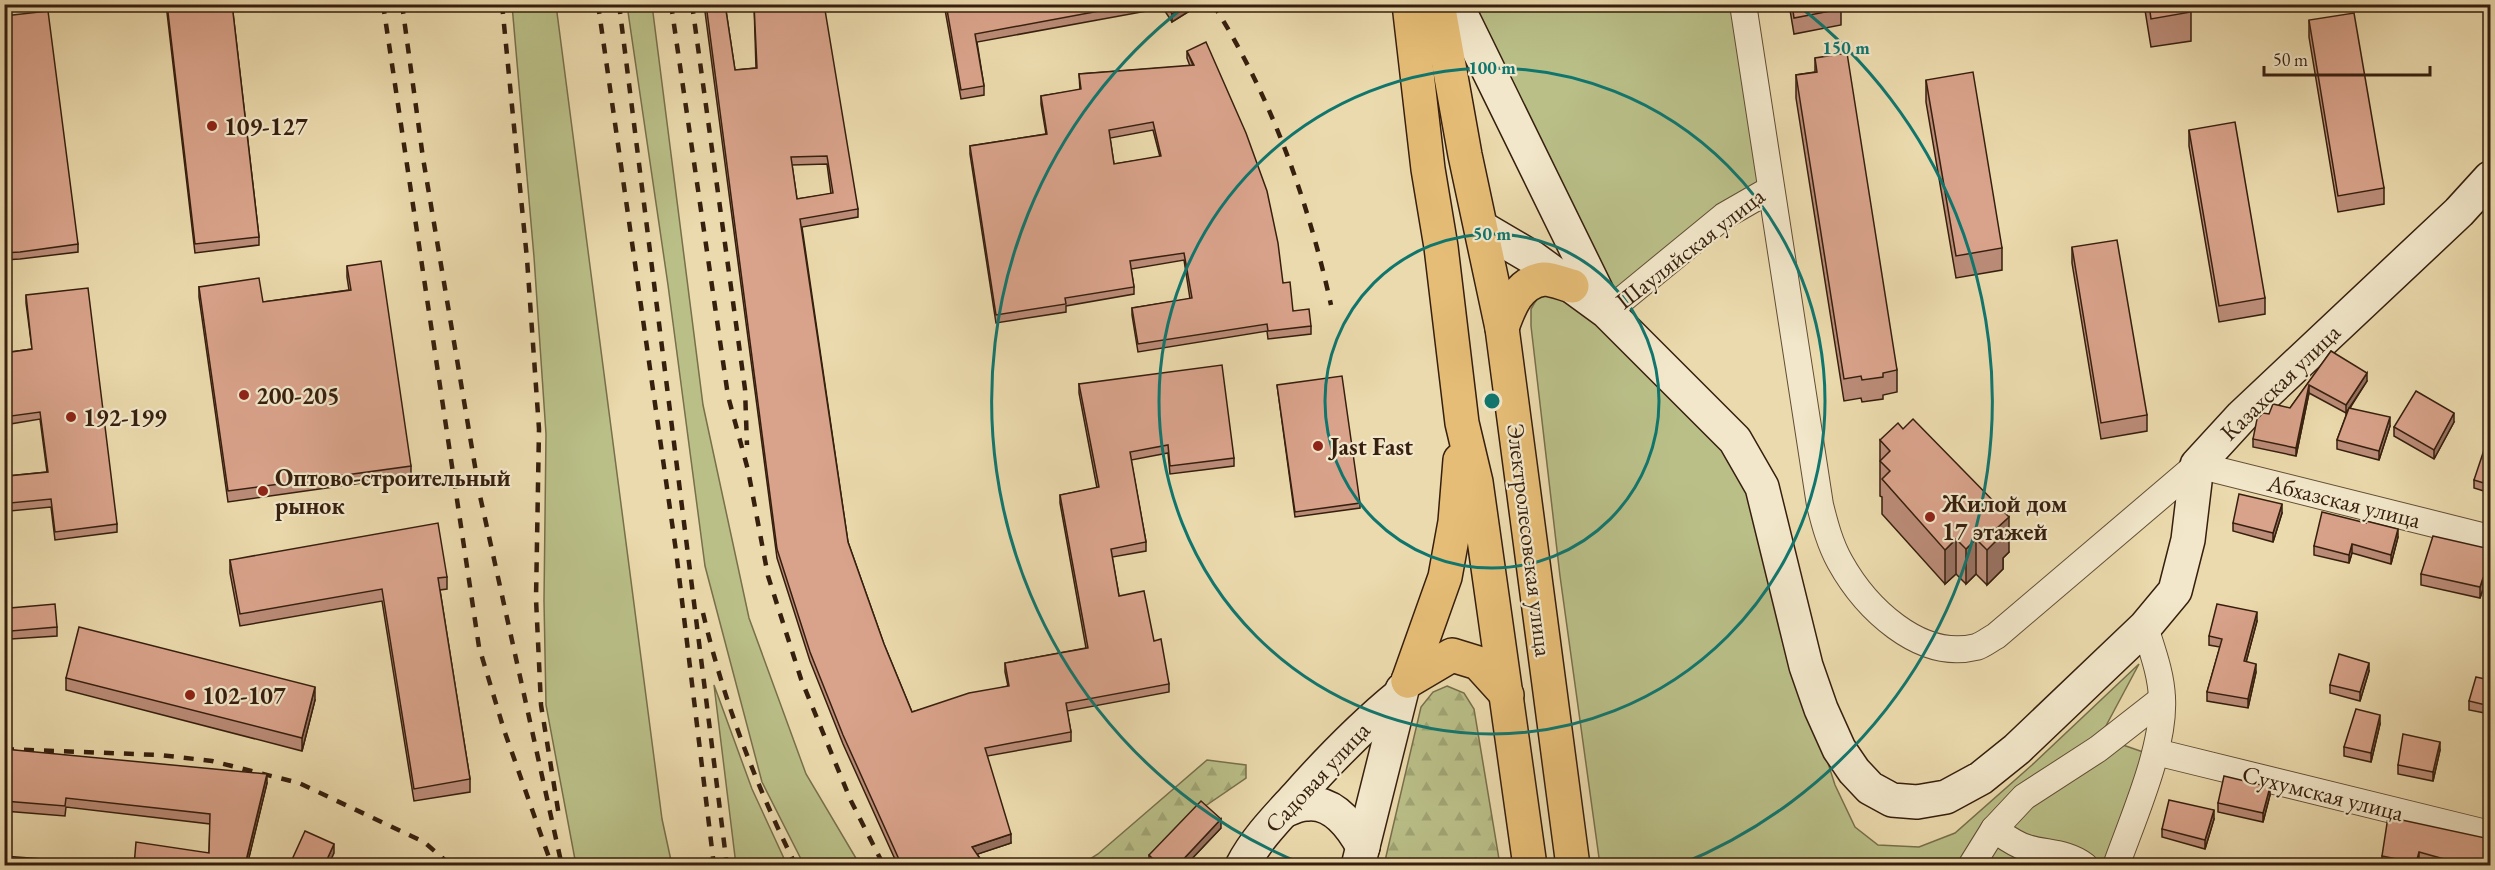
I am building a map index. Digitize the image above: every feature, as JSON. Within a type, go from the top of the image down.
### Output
[{"type":"main road","name":"Электролесовская улица","points":[[1409,4],[1428,169],[1439,231],[1462,423],[1476,482],[1530,866]]},
{"type":"main road","name":"Электролесовская улица","points":[[1438,4],[1465,155],[1502,328],[1573,866]]},
{"type":"main road","points":[[1456,4],[1607,312]]},
{"type":"main road","name":"Казахская улица","points":[[2197,465],[2242,416],[2451,219],[2490,178]]},
{"type":"main road","points":[[1439,231],[1482,228],[1533,258],[1607,312],[1735,440],[1761,486],[1806,666],[1821,709],[1839,749],[1854,771],[1870,788],[1892,800],[1917,802],[1946,797],[1980,778],[2017,749],[2145,627],[2175,591],[2188,540],[2197,465]]},
{"type":"main road","points":[[1502,328],[1512,299],[1528,285],[1544,279],[1572,286]]},
{"type":"main road","points":[[1404,688],[1445,577],[1455,522],[1462,423]]},
{"type":"main road","points":[[1404,688],[1452,655],[1478,663],[1507,695]]},
{"type":"main road","name":"Садовая улица","points":[[1242,866],[1249,853],[1284,811],[1368,721],[1404,688]]},
{"type":"main road","name":"Садовая улица","points":[[1361,856],[1404,688]]},
{"type":"main road","points":[[1284,811],[1308,803],[1324,807],[1341,816],[1353,828],[1361,856]]},
{"type":"street","name":"Шауляйская улица","points":[[1607,312],[1724,216],[1771,189],[1743,4]]},
{"type":"street","points":[[1771,189],[1820,505],[1828,535],[1840,562],[1864,596],[1887,620],[1908,636],[1941,648],[1976,647],[1996,636],[2197,465]]},
{"type":"street","name":"Абхазская улица","points":[[2197,465],[2490,538]]},
{"type":"street","points":[[2116,866],[2156,752],[2162,699],[2157,666],[2145,627]]},
{"type":"street","points":[[1971,866],[1994,829],[2024,797],[2098,749],[2162,699]]},
{"type":"street","name":"Сухумская улица","points":[[2156,752],[2490,834]]},
{"type":"street","points":[[1994,829],[2010,841],[2025,848],[2070,855],[2085,866]]},
{"type":"green space","points":[[512,5],[556,5],[662,819],[672,865],[576,865],[546,705],[544,601],[546,434],[534,257]]},
{"type":"green space","points":[[627,5],[652,5],[703,405],[749,618],[806,774],[860,865],[804,865],[762,782],[705,566],[668,285]]},
{"type":"green space","points":[[1467,5],[1731,5],[1761,186],[1609,297]]},
{"type":"green space","points":[[1550,293],[1579,309],[1711,426],[1745,478],[1811,710],[1835,785],[1855,827],[1878,845],[1919,847],[1955,833],[2032,765],[2139,664],[2100,737],[2146,753],[2108,865],[1600,865],[1560,576],[1531,326],[1531,309],[1538,297]]},
{"type":"green space","points":[[714,685],[752,789],[787,865],[736,865]]},
{"type":"green space","points":[[1447,686],[1464,693],[1474,709],[1500,865],[1384,865],[1421,707],[1433,692]]},
{"type":"green space","points":[[1207,760],[1246,765],[1246,778],[1201,809],[1149,864],[1151,865],[1079,866],[1098,854]]},
{"type":"building","name":"109-127","points":[[167,4],[232,4],[259,237],[195,244]]},
{"type":"building","points":[[706,4],[725,4],[735,70],[757,68],[754,4],[824,4],[858,209],[800,219],[848,542],[884,644],[912,712],[969,693],[1009,686],[1005,663],[1088,648],[1060,495],[1099,487],[1079,384],[1222,365],[1234,458],[1170,466],[1168,445],[1130,452],[1146,542],[1111,549],[1119,596],[1144,591],[1154,641],[1161,639],[1169,684],[1066,703],[1071,732],[985,748],[1011,834],[972,847],[985,866],[902,866],[843,735],[810,652],[777,549]],"holes":[[[827,156],[833,193],[797,199],[791,157]]]},
{"type":"building","points":[[946,4],[1137,4],[975,34],[984,86],[961,90]]},
{"type":"building","points":[[1166,4],[1187,4],[1172,14]]},
{"type":"building","points":[[1792,4],[1841,4],[1841,9],[1794,18]]},
{"type":"building","points":[[2149,4],[2190,4],[2191,12],[2151,19]]},
{"type":"building","points":[[48,11],[78,244],[4,253],[4,16]]},
{"type":"building","points":[[2354,13],[2384,188],[2338,196],[2309,20]]},
{"type":"building","points":[[1206,42],[1246,133],[1267,191],[1278,243],[1283,283],[1290,282],[1293,311],[1309,309],[1311,326],[1268,331],[1267,324],[1138,344],[1132,308],[1192,298],[1184,253],[1130,261],[1134,287],[1065,298],[1066,304],[996,315],[970,146],[1047,134],[1041,96],[1081,89],[1079,74],[1194,65],[1187,51]],"holes":[[[1153,122],[1161,156],[1114,164],[1109,130]]]},
{"type":"building","points":[[1847,53],[1897,370],[1883,373],[1883,377],[1862,380],[1861,376],[1844,379],[1796,75],[1817,72],[1815,58]]},
{"type":"building","points":[[1973,72],[2002,248],[1956,256],[1926,80]]},
{"type":"building","points":[[2235,122],[2265,298],[2219,306],[2189,130]]},
{"type":"building","points":[[2117,240],[2147,415],[2101,423],[2072,247]]},
{"type":"building","points":[[381,261],[411,466],[228,491],[199,287],[259,278],[263,302],[351,290],[347,266]]},
{"type":"building","name":"192-199","points":[[88,288],[117,524],[55,532],[51,499],[10,503],[8,476],[48,472],[40,412],[4,417],[4,353],[32,349],[26,295]]},
{"type":"building","points":[[2331,351],[2367,373],[2346,405],[2309,385],[2296,448],[2253,439],[2257,419],[2263,413],[2269,414],[2273,404],[2290,408]]},
{"type":"building","name":"Jast Fast","points":[[1342,376],[1360,503],[1295,512],[1277,385]]},
{"type":"building","points":[[2416,391],[2454,413],[2434,450],[2394,427]]},
{"type":"building","points":[[2349,408],[2390,417],[2379,451],[2337,440]]},
{"type":"building","points":[[1913,419],[2009,517],[1997,528],[2003,534],[1987,550],[1976,539],[1966,549],[1956,539],[1945,550],[1882,479],[1890,471],[1880,461],[1890,451],[1880,440],[1898,423],[1903,429]]},
{"type":"building","points":[[2484,450],[2490,452],[2490,485],[2474,480]]},
{"type":"building","points":[[2239,494],[2282,504],[2273,533],[2233,523]]},
{"type":"building","points":[[2322,512],[2398,529],[2391,555],[2352,544],[2349,555],[2314,546]]},
{"type":"building","points":[[438,523],[447,577],[438,578],[470,779],[414,789],[382,589],[240,614],[230,560]]},
{"type":"building","points":[[2433,536],[2490,549],[2490,580],[2483,578],[2480,587],[2421,574]]},
{"type":"building","points":[[55,604],[57,627],[11,631],[10,608]]},
{"type":"building","points":[[2217,604],[2257,612],[2244,661],[2256,664],[2248,699],[2207,692],[2222,639],[2209,636]]},
{"type":"building","name":"102-107","points":[[79,627],[315,687],[302,738],[66,678]]},
{"type":"building","points":[[2339,654],[2369,663],[2360,692],[2330,685]]},
{"type":"building","points":[[2476,677],[2490,680],[2490,706],[2469,701]]},
{"type":"building","points":[[2356,709],[2380,715],[2371,753],[2344,747]]},
{"type":"building","points":[[2403,734],[2440,742],[2433,772],[2398,765]]},
{"type":"building","points":[[4,749],[267,774],[245,865],[249,866],[134,866],[136,842],[209,853],[210,814],[66,798],[65,806],[4,801]]},
{"type":"building","points":[[2224,776],[2270,787],[2263,813],[2218,803]]},
{"type":"building","points":[[2169,800],[2214,810],[2205,840],[2162,829]]},
{"type":"building","points":[[1201,801],[1221,819],[1177,866],[1160,866],[1149,855]]},
{"type":"building","points":[[2388,817],[2490,839],[2490,866],[2469,866],[2419,852],[2416,863],[2382,856]]},
{"type":"building","points":[[305,831],[334,844],[324,866],[293,866],[290,864]]},
{"type":"building","points":[[4,856],[133,866],[4,866]]},
{"type":"railway","points":[[383,4],[479,647],[504,730],[552,866]]},
{"type":"railway","points":[[402,4],[423,158],[480,496],[562,866]]},
{"type":"railway","points":[[502,4],[527,259],[539,429],[536,599],[541,705],[559,816]]},
{"type":"railway","points":[[598,4],[676,551],[714,866]]},
{"type":"railway","points":[[619,4],[727,866]]},
{"type":"railway","points":[[671,4],[728,396],[748,470],[768,576],[801,679],[851,801],[884,866]]},
{"type":"railway","points":[[692,4],[745,389],[747,445]]},
{"type":"railway","points":[[1213,4],[1253,75],[1285,150],[1311,227],[1331,305]]},
{"type":"railway","points":[[703,613],[711,646],[742,742],[767,804],[796,866]]},
{"type":"railway","points":[[4,749],[160,755],[212,761],[299,783],[424,842],[452,866]]},
{"type":"place","name":"109-127","points":[[212,126]]},
{"type":"place","name":"200-205","points":[[244,395]]},
{"type":"place","name":"192-199","points":[[71,417]]},
{"type":"place","name":"Jast Fast","points":[[1318,446]]},
{"type":"place","name":"Оптово-строительный рынок","points":[[263,491]]},
{"type":"place","name":"Жилой дом 17 этажей","points":[[1930,517]]},
{"type":"place","name":"102-107","points":[[190,695]]}]
